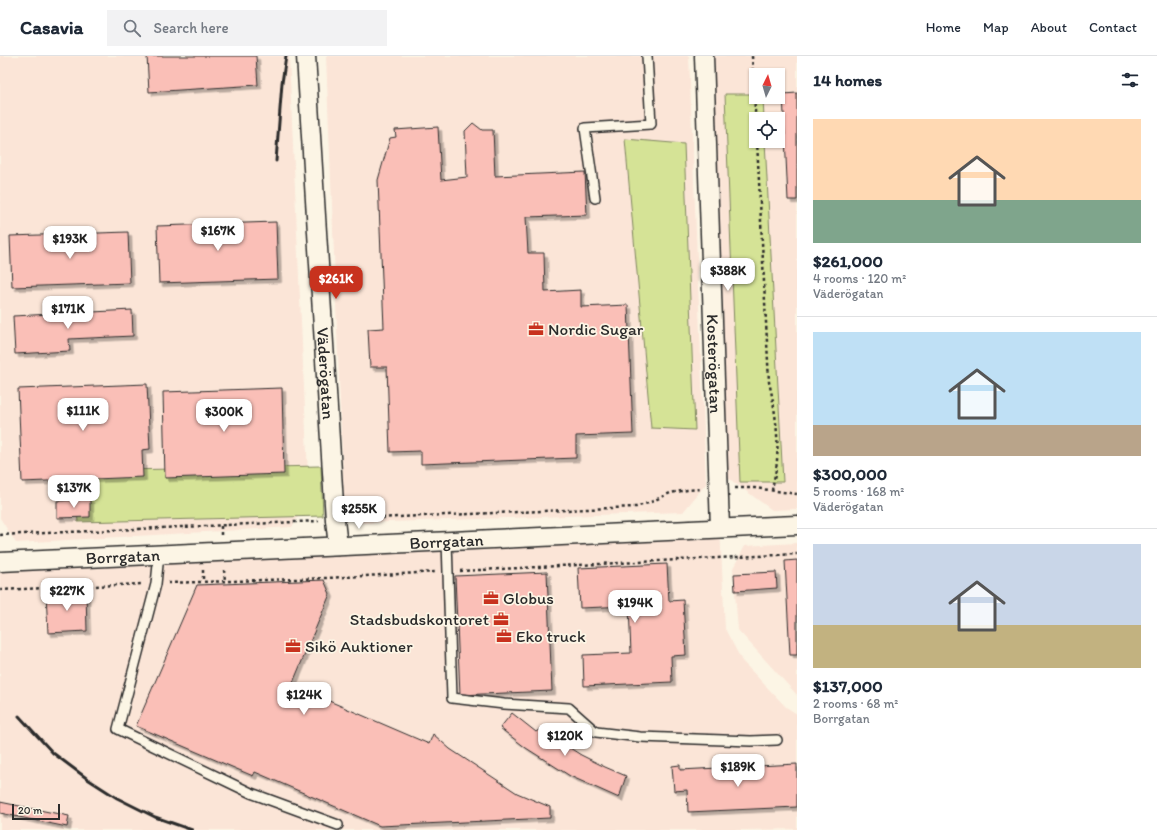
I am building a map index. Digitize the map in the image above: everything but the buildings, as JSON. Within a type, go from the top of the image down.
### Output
[{"type":"street","name":"Väderögatan","points":[[306,56],[335,520],[338,546]]},
{"type":"street","name":"Kosterögatan","points":[[704,56],[720,528]]},
{"type":"street","name":"Borrgatan","points":[[0,562],[797,525]]},
{"type":"lane","points":[[595,198],[585,128],[651,124],[647,56]]},
{"type":"lane","points":[[447,541],[452,698],[504,704],[569,708],[596,732],[640,738],[751,741],[777,740]]},
{"type":"lane","points":[[159,554],[156,584],[118,729],[251,793],[338,825]]},
{"type":"path","points":[[752,56],[755,112]]},
{"type":"path","points":[[757,148],[769,382],[773,401],[777,446],[776,468],[772,490]]},
{"type":"path","points":[[0,535],[636,506],[670,494],[687,490],[719,488],[755,488],[797,494]]},
{"type":"path","points":[[221,526],[221,537]]},
{"type":"path","points":[[0,590],[203,581],[327,578],[797,554]]},
{"type":"path","points":[[203,570],[203,581]]},
{"type":"path","points":[[224,570],[225,581]]},
{"type":"shaded area","points":[[0,56],[289,56],[309,498],[292,527],[16,543],[0,518]]},
{"type":"shaded area","points":[[326,56],[689,56],[706,484],[683,512],[360,523],[344,503]]},
{"type":"shaded area","points":[[714,56],[797,56],[797,509],[772,510],[728,478]]},
{"type":"shaded area","points":[[720,528],[725,629],[742,661],[786,707],[797,714],[797,829],[0,830],[0,562]]},
{"type":"shaded area","points":[[797,543],[797,695],[738,630],[733,568],[745,546]]},
{"type":"green space","points":[[725,94],[749,94],[749,104],[763,104],[764,112],[749,112],[749,148],[765,148],[783,482],[740,482]]},
{"type":"green space","points":[[625,139],[684,144],[695,430],[651,428]]},
{"type":"green space","points":[[321,466],[323,516],[78,522],[74,471]]},
{"type":"railway","points":[[276,161],[282,83],[286,56]]},
{"type":"railway","points":[[19,716],[53,753],[89,780],[117,798],[155,817],[192,830]]},
{"type":"place","name":"Nordic Sugar","points":[[536,329]]},
{"type":"place","name":"Globus","points":[[491,598]]},
{"type":"place","name":"Stadsbudskontoret","points":[[501,619]]},
{"type":"place","name":"Eko truck","points":[[504,636]]},
{"type":"place","name":"Sikö Auktioner","points":[[293,646]]}]
